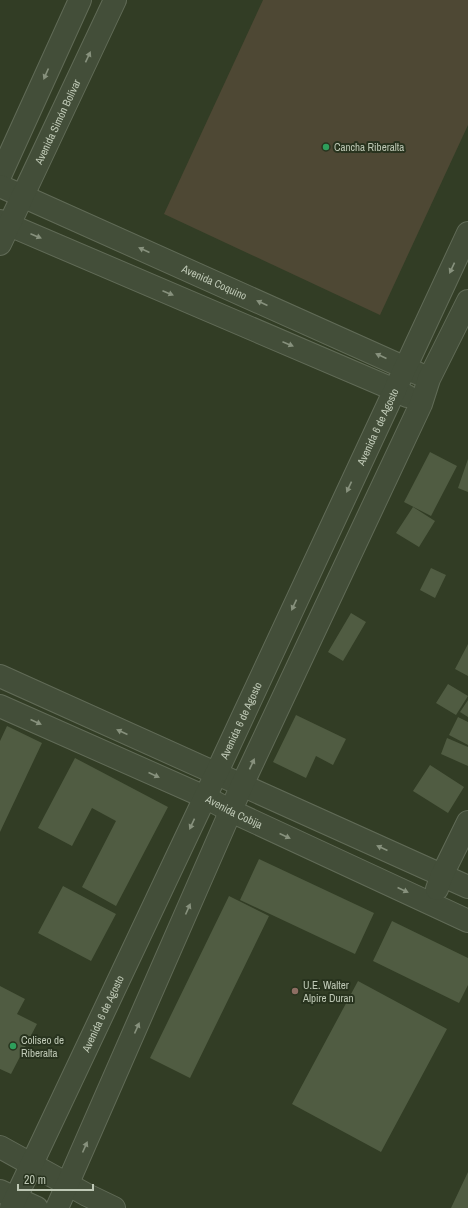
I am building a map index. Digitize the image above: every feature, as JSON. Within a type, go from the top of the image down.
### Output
[{"type":"street","points":[[0,176],[80,0]]},
{"type":"street","name":"Avenida Simón Bolívar","points":[[0,244],[5,223],[22,196],[115,0]]},
{"type":"street","name":"Avenida Coquino","points":[[0,186],[429,379]]},
{"type":"street","points":[[5,223],[395,390],[421,404]]},
{"type":"street","name":"Avenida 6 de Agosto","points":[[9,1199],[32,1164],[205,798],[468,233]]},
{"type":"street","points":[[57,1208],[242,785],[421,404],[429,379],[468,301]]},
{"type":"street","points":[[0,676],[468,887]]},
{"type":"street","name":"Avenida Cobija","points":[[0,706],[205,798],[468,921]]},
{"type":"street","points":[[431,904],[442,875],[468,822]]},
{"type":"street","points":[[0,1147],[114,1208]]},
{"type":"street","points":[[9,1199],[37,1208]]},
{"type":"shaded area","name":"Cancha Riberalta","points":[[263,0],[468,0],[468,125],[380,315],[164,214]]},
{"type":"building","points":[[430,452],[457,466],[431,516],[404,502]]},
{"type":"building","points":[[468,459],[468,492],[458,488]]},
{"type":"building","points":[[413,507],[435,521],[419,547],[396,533]]},
{"type":"building","points":[[431,568],[446,575],[435,598],[420,590]]},
{"type":"building","points":[[351,613],[366,622],[343,661],[328,652]]},
{"type":"building","points":[[468,644],[468,676],[455,669]]},
{"type":"building","points":[[448,684],[468,696],[456,715],[436,703]]},
{"type":"building","points":[[468,700],[468,717],[460,712]]},
{"type":"building","points":[[296,715],[346,739],[333,765],[316,756],[306,778],[273,762]]},
{"type":"building","points":[[458,717],[468,722],[468,745],[449,735]]},
{"type":"building","points":[[7,726],[42,743],[0,832],[0,741]]},
{"type":"building","points":[[447,738],[468,747],[468,766],[441,754]]},
{"type":"building","points":[[75,758],[168,807],[116,906],[82,887],[116,821],[92,808],[72,846],[38,828]]},
{"type":"building","points":[[430,765],[464,787],[448,813],[413,791]]},
{"type":"building","points":[[259,859],[374,913],[355,954],[240,900]]},
{"type":"building","points":[[63,886],[116,914],[91,961],[38,933]]},
{"type":"building","points":[[229,896],[269,916],[190,1078],[150,1058]]},
{"type":"building","points":[[392,921],[468,958],[468,985],[459,1003],[373,961]]},
{"type":"building","points":[[358,981],[447,1029],[381,1152],[292,1104]]},
{"type":"building","name":"Coliseo de Riberalta","points":[[0,986],[25,999],[17,1014],[37,1024],[11,1074],[0,1069]]},
{"type":"building","points":[[468,1172],[468,1208],[451,1208]]},
{"type":"place","name":"Cancha Riberalta","points":[[326,147]]},
{"type":"place","name":"U.E. Walter Alpire Duran","points":[[295,991]]},
{"type":"place","name":"Coliseo de Riberalta","points":[[13,1046]]}]
